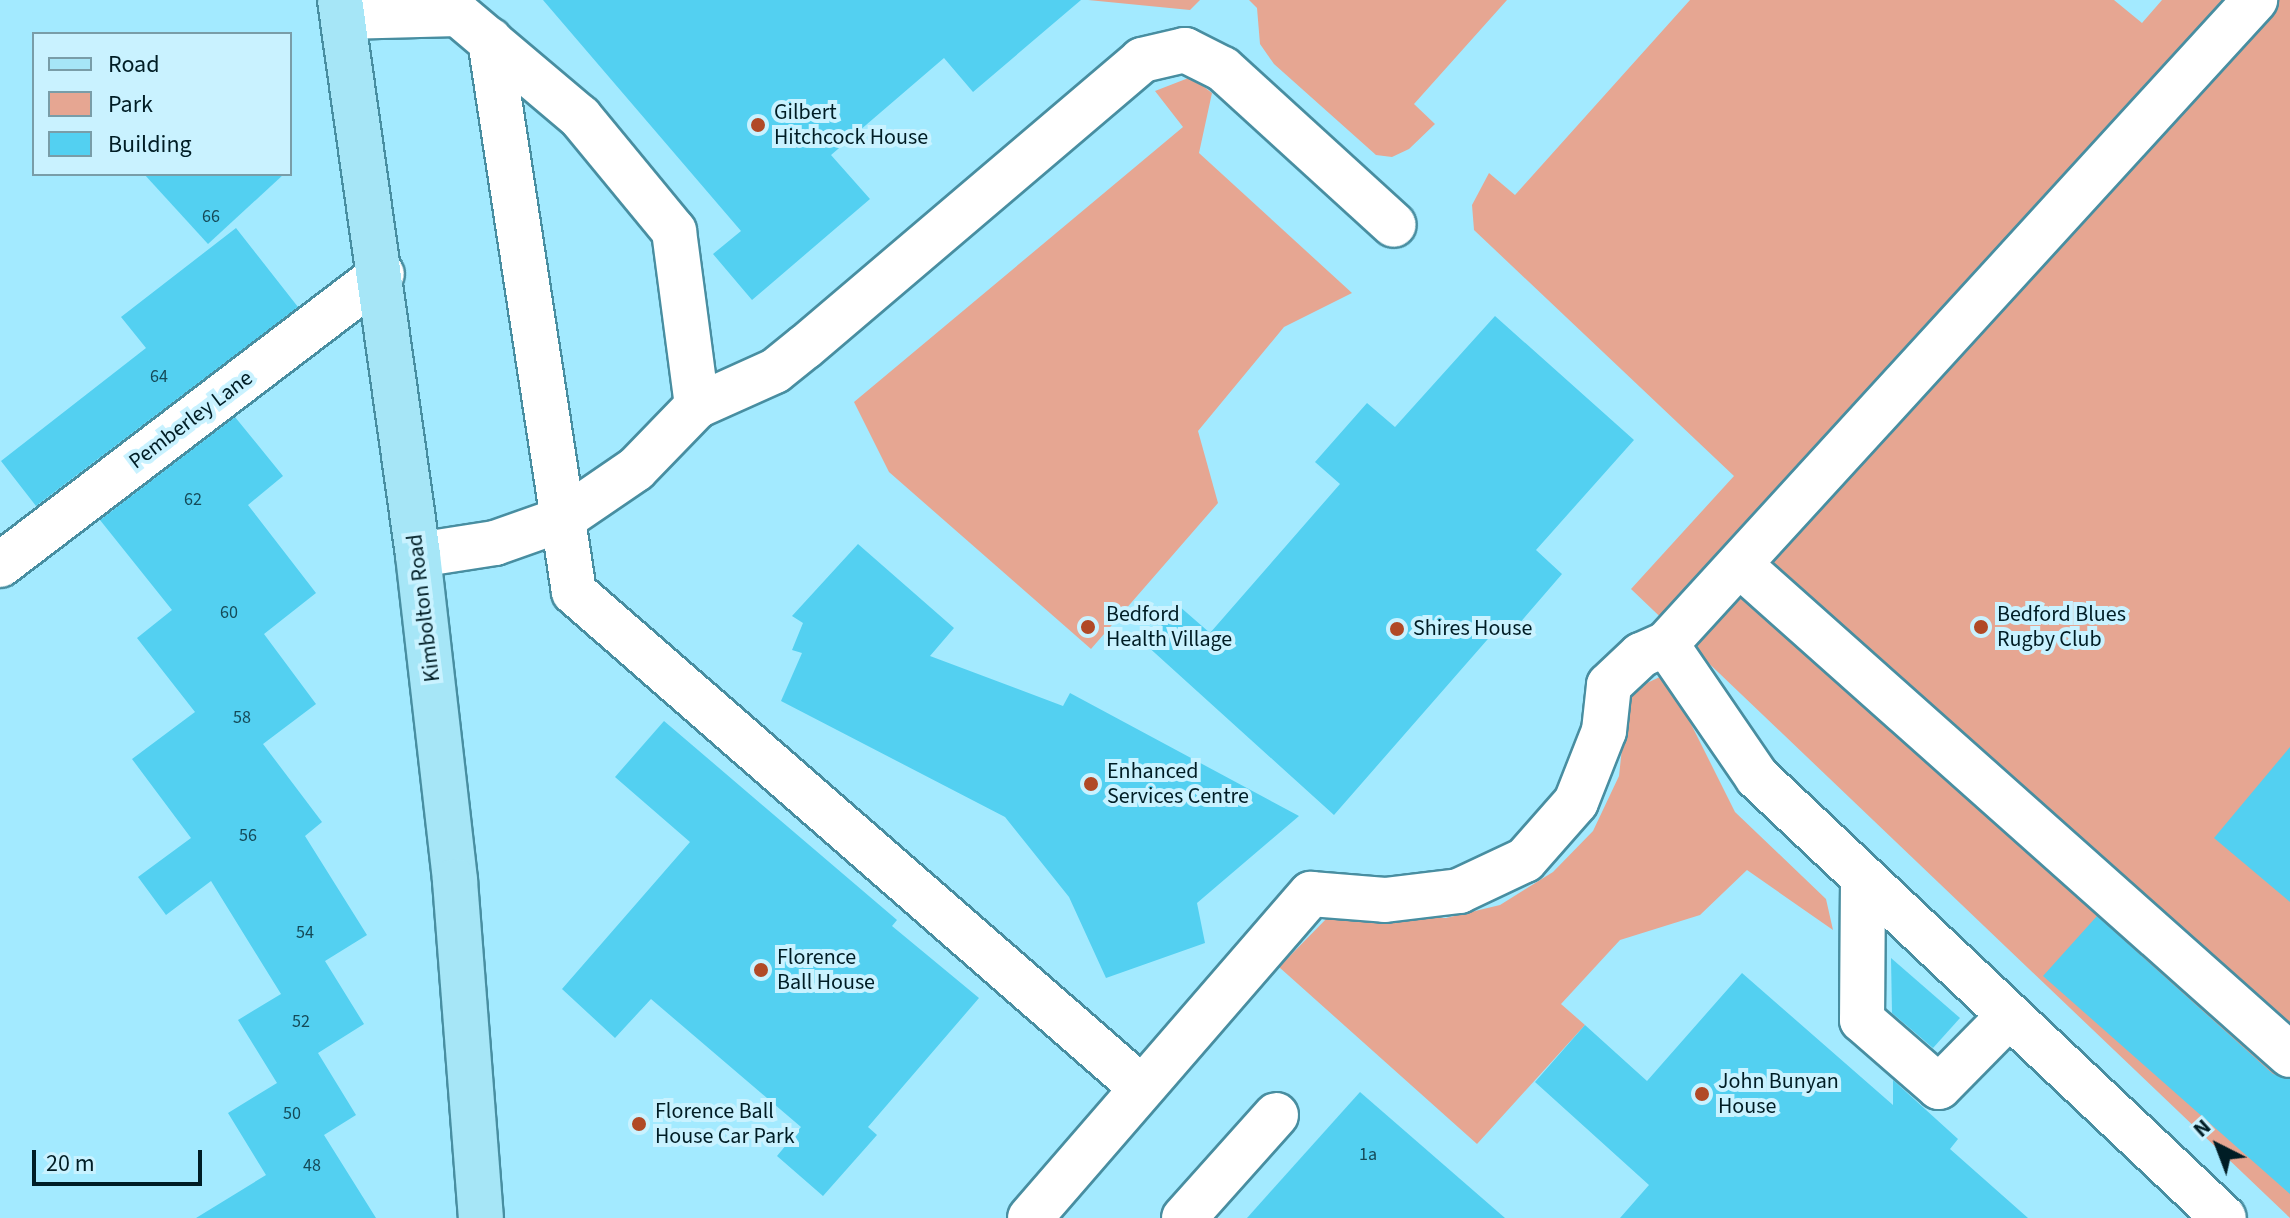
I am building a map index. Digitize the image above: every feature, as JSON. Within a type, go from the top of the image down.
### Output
[{"type":"main road","name":"Kimbolton Road","points":[[341,8],[382,274],[418,555],[455,881],[481,1218]]},
{"type":"lane","points":[[1030,1218],[1311,894],[1385,900],[1459,891],[1525,860],[1576,802],[1604,731],[1609,685],[1641,655],[1666,644],[1741,566],[2255,0]]},
{"type":"lane","points":[[341,8],[458,14],[580,117],[674,231],[697,406]]},
{"type":"lane","points":[[490,40],[574,592],[1142,1088]]},
{"type":"lane","points":[[418,555],[495,543],[563,519],[636,469],[697,406],[775,371],[1142,60],[1185,50],[1223,69],[1394,225]]},
{"type":"lane","name":"Pemberley Lane","points":[[0,565],[382,274]]},
{"type":"lane","points":[[1741,566],[2290,1055]]},
{"type":"lane","points":[[1666,644],[1757,777],[2224,1218]]},
{"type":"lane","points":[[1863,880],[1862,1020],[1939,1087],[2009,1016]]},
{"type":"lane","points":[[1184,1218],[1276,1115]]},
{"type":"green space","points":[[1088,0],[1200,0],[1190,10]]},
{"type":"green space","points":[[1249,0],[1507,0],[1414,104],[1435,124],[1409,149],[1392,157],[1376,155],[1274,64],[1260,44],[1257,8]]},
{"type":"green space","name":"Bedford Blues Rugby Club","points":[[1690,0],[2114,0],[2142,23],[2162,0],[2290,0],[2290,1218],[1631,589],[1734,476],[1474,230],[1472,205],[1489,173],[1515,195]]},
{"type":"green space","points":[[1191,77],[1212,93],[1199,153],[1352,293],[1284,327],[1198,431],[1218,503],[1091,649],[889,472],[854,402],[1183,127],[1155,91]]},
{"type":"green space","points":[[1666,674],[1735,812],[1826,899],[1833,930],[1747,870],[1700,915],[1620,940],[1561,1004],[1585,1025],[1477,1144],[1279,967],[1330,915],[1446,918],[1500,905],[1553,872],[1593,831],[1619,776],[1628,692]]},
{"type":"building","name":"Gilbert Hitchcock House","points":[[543,0],[1081,0],[973,92],[944,58],[831,155],[870,199],[752,300],[713,254],[741,231]]},
{"type":"building","points":[[146,176],[282,176],[208,244]]},
{"type":"building","points":[[236,228],[298,307],[36,506],[1,461],[146,348],[121,317]]},
{"type":"building","name":"Shires House","points":[[1495,316],[1634,440],[1536,550],[1562,574],[1511,633],[1501,624],[1334,815],[1145,644],[1179,606],[1210,633],[1340,484],[1315,462],[1367,403],[1395,427]]},
{"type":"building","points":[[235,417],[283,476],[248,505],[316,593],[264,634],[316,704],[263,744],[322,822],[305,836],[367,935],[325,961],[364,1024],[318,1053],[356,1115],[324,1135],[376,1218],[196,1218],[266,1175],[228,1113],[277,1083],[238,1020],[281,994],[211,881],[166,915],[138,877],[191,838],[132,759],[195,712],[137,638],[172,610],[100,520]]},
{"type":"building","name":"Enhanced Services Centre","points":[[858,544],[954,628],[930,656],[1063,706],[1070,693],[1299,816],[1197,903],[1205,943],[1106,978],[1069,897],[1005,817],[781,701],[802,653],[792,650],[803,623],[792,616]]},
{"type":"building","name":"Florence Ball House","points":[[664,721],[897,920],[892,926],[979,998],[868,1127],[877,1135],[823,1196],[777,1156],[801,1127],[651,999],[615,1038],[562,989],[690,842],[615,777]]},
{"type":"building","points":[[2290,747],[2290,902],[2214,838]]},
{"type":"building","points":[[2097,916],[2273,1074],[2290,1079],[2290,1194],[2043,976]]},
{"type":"building","points":[[1891,958],[1960,1018],[1933,1048],[1892,1013]]},
{"type":"building","name":"John Bunyan House","points":[[1742,973],[1893,1105],[1893,1080],[1958,1139],[1950,1149],[2028,1218],[1620,1218],[1649,1185],[1535,1082],[1585,1025],[1647,1081]]},
{"type":"building","points":[[1360,1092],[1505,1218],[1247,1218]]},
{"type":"place","name":"Gilbert Hitchcock House","points":[[758,125]]},
{"type":"place","name":"Bedford Health Village","points":[[1088,627]]},
{"type":"place","name":"Bedford Blues Rugby Club","points":[[1981,627]]},
{"type":"place","name":"Shires House","points":[[1397,629]]},
{"type":"place","name":"Enhanced Services Centre","points":[[1091,784]]},
{"type":"place","name":"Florence Ball House","points":[[761,970]]},
{"type":"place","name":"John Bunyan House","points":[[1702,1094]]},
{"type":"place","name":"Florence Ball House Car Park","points":[[639,1124]]}]
